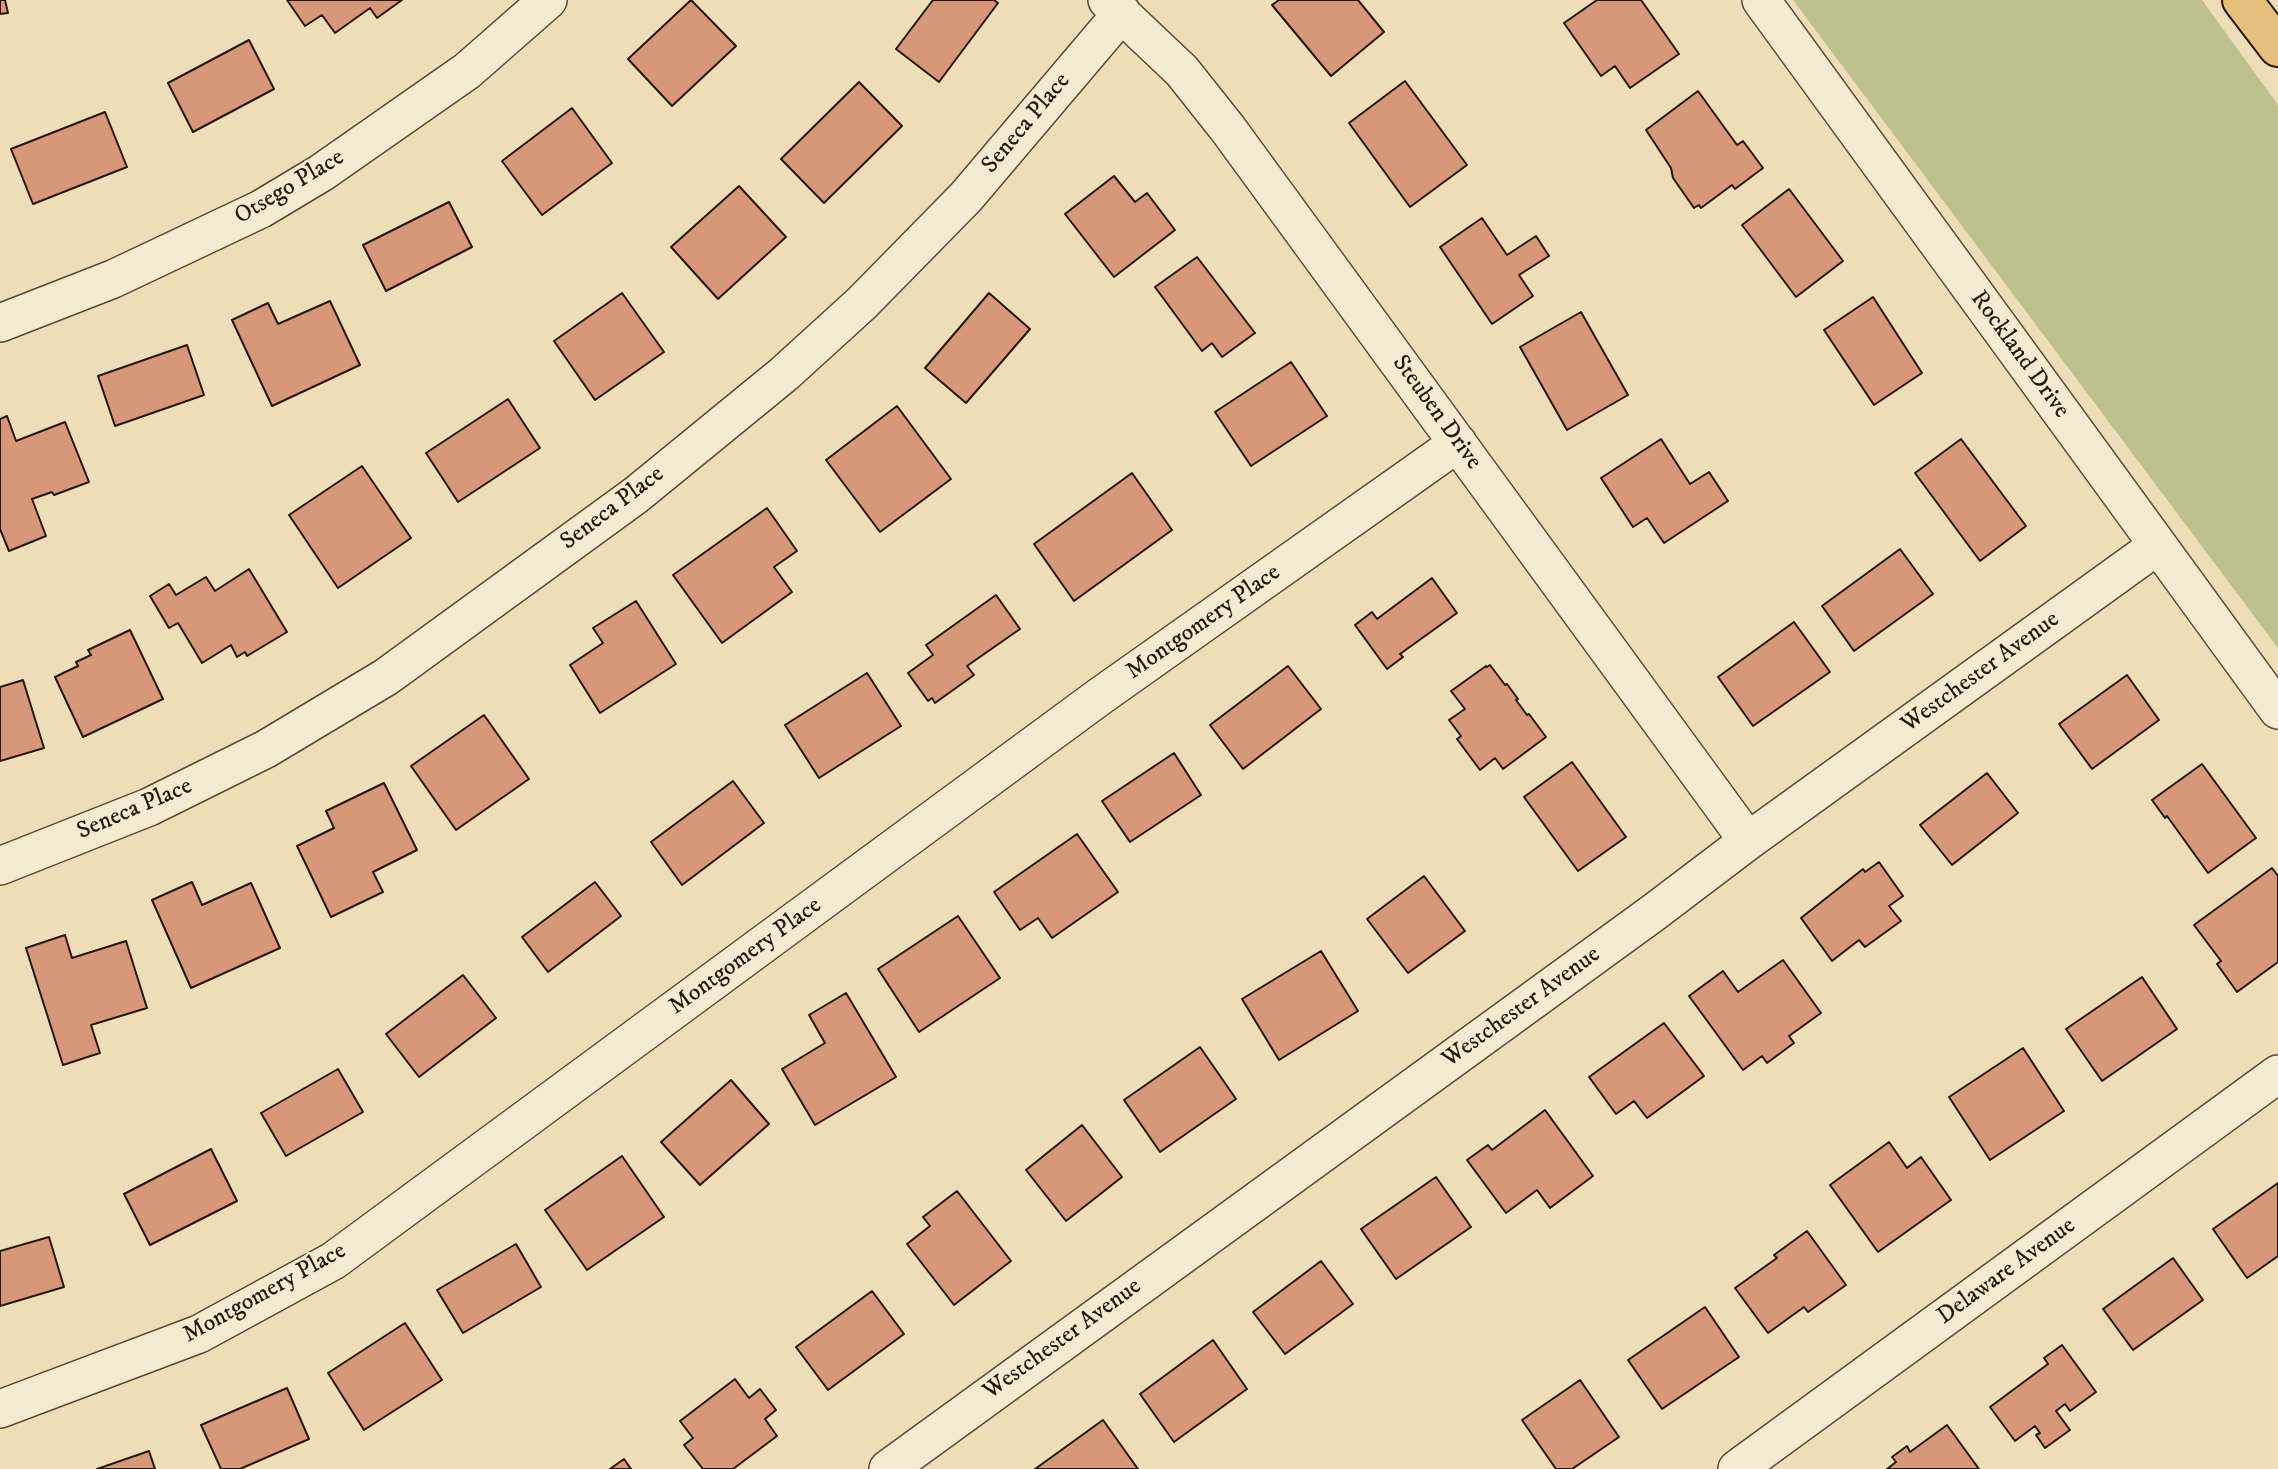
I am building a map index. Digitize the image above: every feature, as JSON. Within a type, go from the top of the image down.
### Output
[{"type":"highway","points":[[2242,0],[2278,47]]},
{"type":"street","name":"Otsego Place","points":[[0,323],[113,279],[261,209],[321,173],[467,71],[548,0]]},
{"type":"street","name":"Rockland Drive","points":[[1761,0],[2278,710]]},
{"type":"street","name":"Steuben Drive","points":[[1114,7],[1182,71],[1228,129],[1748,841]]},
{"type":"street","name":"Seneca Place","points":[[0,866],[149,807],[266,749],[386,677],[636,495],[784,374],[862,303],[966,197],[1114,7]]},
{"type":"street","name":"Montgomery Place","points":[[0,1409],[199,1334],[333,1261],[1099,697],[1458,443]]},
{"type":"street","name":"Westchester Avenue","points":[[888,1469],[2157,546]]},
{"type":"street","name":"Delaware Avenue","points":[[1737,1469],[2278,1074]]},
{"type":"green space","points":[[1793,0],[2202,0],[2278,105],[2278,648]]},
{"type":"building","points":[[0,0],[5,0],[8,13],[0,14]]},
{"type":"building","points":[[287,0],[402,0],[377,18],[370,8],[335,33],[322,15],[305,26]]},
{"type":"building","points":[[691,0],[736,46],[672,106],[628,59]]},
{"type":"building","points":[[933,0],[994,0],[998,3],[939,82],[896,49]]},
{"type":"building","points":[[1279,0],[1358,0],[1384,32],[1331,76],[1272,5]]},
{"type":"building","points":[[1597,0],[1641,0],[1679,54],[1630,88],[1615,66],[1601,76],[1564,23]]},
{"type":"building","points":[[249,40],[274,89],[193,132],[168,83]]},
{"type":"building","points":[[1405,81],[1467,165],[1410,207],[1349,123]]},
{"type":"building","points":[[859,82],[902,126],[824,203],[781,159]]},
{"type":"building","points":[[1698,91],[1737,145],[1743,141],[1763,168],[1735,189],[1732,185],[1701,208],[1699,205],[1694,208],[1673,178],[1671,168],[1646,130]]},
{"type":"building","points":[[572,108],[612,163],[542,215],[502,161]]},
{"type":"building","points":[[105,112],[127,167],[33,204],[11,149]]},
{"type":"building","points":[[1114,176],[1135,202],[1147,193],[1175,230],[1114,277],[1065,214]]},
{"type":"building","points":[[739,186],[786,237],[718,299],[671,247]]},
{"type":"building","points":[[1789,189],[1843,261],[1796,297],[1742,225]]},
{"type":"building","points":[[449,202],[472,247],[386,291],[363,245]]},
{"type":"building","points":[[1482,218],[1507,255],[1536,236],[1549,256],[1519,275],[1533,296],[1492,324],[1440,247]]},
{"type":"building","points":[[1197,257],[1255,333],[1222,357],[1212,343],[1202,351],[1155,287]]},
{"type":"building","points":[[622,293],[664,352],[595,400],[554,341]]},
{"type":"building","points":[[989,293],[1030,329],[966,403],[925,368]]},
{"type":"building","points":[[1873,297],[1922,373],[1874,405],[1824,330]]},
{"type":"building","points":[[330,301],[360,365],[272,406],[232,320],[268,303],[278,324]]},
{"type":"building","points":[[1581,312],[1628,395],[1567,430],[1520,347]]},
{"type":"building","points":[[187,345],[204,395],[115,426],[98,376]]},
{"type":"building","points":[[1291,362],[1327,416],[1251,466],[1215,412]]},
{"type":"building","points":[[508,399],[540,448],[458,502],[426,453]]},
{"type":"building","points":[[897,406],[951,479],[880,532],[826,460]]},
{"type":"building","points":[[7,416],[16,441],[65,422],[89,482],[54,495],[52,492],[32,499],[46,536],[9,551],[0,529],[0,419]]},
{"type":"building","points":[[1661,439],[1690,484],[1709,472],[1728,501],[1664,543],[1647,518],[1633,527],[1601,478]]},
{"type":"building","points":[[1961,439],[2026,526],[1980,561],[1915,473]]},
{"type":"building","points":[[362,466],[411,538],[338,588],[289,515]]},
{"type":"building","points":[[1132,473],[1172,530],[1074,601],[1034,544]]},
{"type":"building","points":[[767,508],[797,551],[774,567],[792,592],[722,643],[673,575]]},
{"type":"building","points":[[1900,549],[1933,594],[1854,651],[1822,606]]},
{"type":"building","points":[[249,569],[287,632],[247,656],[245,652],[237,657],[231,645],[202,663],[178,623],[169,628],[150,596],[169,584],[176,595],[206,577],[215,591]]},
{"type":"building","points":[[1432,578],[1457,613],[1400,654],[1403,657],[1387,669],[1355,625],[1372,612],[1377,619]]},
{"type":"building","points":[[996,595],[1020,629],[967,666],[974,675],[935,703],[932,698],[928,701],[908,673],[933,655],[926,645]]},
{"type":"building","points":[[636,601],[676,664],[600,713],[570,665],[603,643],[593,628]]},
{"type":"building","points":[[1794,622],[1830,672],[1753,726],[1718,677]]},
{"type":"building","points":[[130,630],[163,699],[83,737],[55,677],[78,666],[76,662],[91,655],[88,650]]},
{"type":"building","points":[[1490,665],[1546,737],[1503,769],[1495,758],[1480,770],[1457,739],[1461,736],[1449,720],[1465,709],[1451,691]]},
{"type":"building","points":[[1288,666],[1321,709],[1243,769],[1210,725]]},
{"type":"building","points":[[867,673],[901,726],[819,778],[785,725]]},
{"type":"building","points":[[2127,675],[2159,720],[2092,769],[2059,724]]},
{"type":"building","points":[[23,680],[44,748],[0,761],[0,687]]},
{"type":"building","points":[[484,715],[529,779],[456,830],[411,766]]},
{"type":"building","points":[[1174,753],[1201,795],[1130,842],[1102,801]]},
{"type":"building","points":[[1572,762],[1626,837],[1578,871],[1524,797]]},
{"type":"building","points":[[2202,764],[2256,838],[2208,873],[2167,816],[2165,818],[2152,800]]},
{"type":"building","points":[[1987,773],[2018,813],[1952,865],[1920,825]]},
{"type":"building","points":[[733,781],[764,823],[682,885],[651,842]]},
{"type":"building","points":[[384,783],[417,850],[373,872],[383,892],[331,917],[297,846],[334,828],[326,811]]},
{"type":"building","points":[[1077,834],[1118,892],[1052,938],[1038,918],[1020,930],[994,892]]},
{"type":"building","points":[[1879,862],[1903,896],[1889,906],[1901,921],[1865,947],[1859,940],[1832,961],[1801,918],[1863,869],[1865,872]]},
{"type":"building","points":[[2272,868],[2278,876],[2278,962],[2237,992],[2217,964],[2221,961],[2194,925]]},
{"type":"building","points":[[1424,876],[1465,931],[1408,973],[1367,919]]},
{"type":"building","points":[[192,882],[202,905],[251,883],[280,948],[191,988],[152,900]]},
{"type":"building","points":[[595,882],[621,916],[548,972],[522,937]]},
{"type":"building","points":[[958,916],[1000,978],[919,1032],[878,969]]},
{"type":"building","points":[[65,935],[72,958],[126,941],[147,1008],[91,1025],[100,1053],[63,1065],[26,948]]},
{"type":"building","points":[[1321,951],[1358,1011],[1279,1060],[1242,999]]},
{"type":"building","points":[[1783,960],[1821,1013],[1789,1036],[1794,1043],[1767,1063],[1762,1056],[1743,1070],[1689,996],[1723,971],[1738,992]]},
{"type":"building","points":[[463,975],[496,1018],[419,1077],[386,1034]]},
{"type":"building","points":[[2142,977],[2177,1029],[2102,1081],[2066,1029]]},
{"type":"building","points":[[846,993],[896,1077],[815,1125],[782,1069],[825,1043],[809,1015]]},
{"type":"building","points":[[1664,1023],[1704,1076],[1647,1118],[1634,1101],[1616,1114],[1589,1077]]},
{"type":"building","points":[[1200,1047],[1236,1099],[1160,1152],[1124,1100]]},
{"type":"building","points":[[2023,1048],[2064,1111],[1990,1160],[1949,1097]]},
{"type":"building","points":[[338,1069],[363,1112],[286,1156],[261,1113]]},
{"type":"building","points":[[731,1080],[769,1124],[700,1185],[661,1142]]},
{"type":"building","points":[[1545,1110],[1593,1176],[1550,1208],[1537,1190],[1506,1213],[1467,1160],[1488,1145],[1492,1150]]},
{"type":"building","points":[[1082,1125],[1122,1177],[1066,1221],[1026,1170]]},
{"type":"building","points":[[1889,1142],[1907,1168],[1921,1157],[1951,1200],[1878,1252],[1830,1185]]},
{"type":"building","points":[[211,1149],[237,1201],[150,1245],[124,1194]]},
{"type":"building","points":[[622,1156],[664,1217],[587,1270],[545,1210]]},
{"type":"building","points":[[1436,1177],[1471,1227],[1396,1279],[1361,1229]]},
{"type":"building","points":[[2278,1183],[2278,1256],[2247,1278],[2213,1229]]},
{"type":"building","points":[[957,1191],[1011,1261],[954,1305],[907,1244],[930,1226],[923,1217]]},
{"type":"building","points":[[1807,1231],[1846,1285],[1808,1312],[1804,1307],[1768,1333],[1735,1288],[1777,1258],[1774,1255]]},
{"type":"building","points":[[49,1237],[64,1287],[0,1306],[0,1251]]},
{"type":"building","points":[[516,1244],[541,1287],[463,1333],[437,1290]]},
{"type":"building","points":[[2173,1258],[2203,1300],[2133,1350],[2103,1309]]},
{"type":"building","points":[[1321,1261],[1353,1304],[1285,1354],[1253,1312]]},
{"type":"building","points":[[872,1291],[904,1334],[828,1390],[796,1347]]},
{"type":"building","points":[[1705,1307],[1739,1357],[1662,1409],[1628,1360]]},
{"type":"building","points":[[405,1323],[442,1380],[364,1430],[328,1373]]},
{"type":"building","points":[[1213,1340],[1247,1389],[1174,1442],[1140,1394]]},
{"type":"building","points":[[2062,1345],[2096,1392],[2070,1411],[2065,1404],[2056,1411],[2070,1430],[2045,1448],[2036,1435],[2040,1433],[2035,1426],[2015,1441],[1990,1407],[2048,1364],[2044,1358]]},
{"type":"building","points":[[735,1379],[749,1398],[760,1389],[776,1410],[765,1419],[777,1436],[733,1469],[703,1469],[684,1445],[693,1438],[680,1421]]},
{"type":"building","points":[[1580,1380],[1619,1437],[1572,1469],[1556,1469],[1522,1420]]},
{"type":"building","points":[[287,1388],[309,1439],[240,1469],[221,1469],[201,1425]]},
{"type":"building","points":[[1103,1420],[1138,1469],[1035,1469]]},
{"type":"building","points":[[1947,1425],[1979,1469],[1887,1469],[1896,1462],[1892,1457],[1907,1446],[1910,1452]]},
{"type":"building","points":[[149,1451],[155,1469],[97,1469]]},
{"type":"building","points":[[624,1459],[631,1469],[610,1469]]}]
